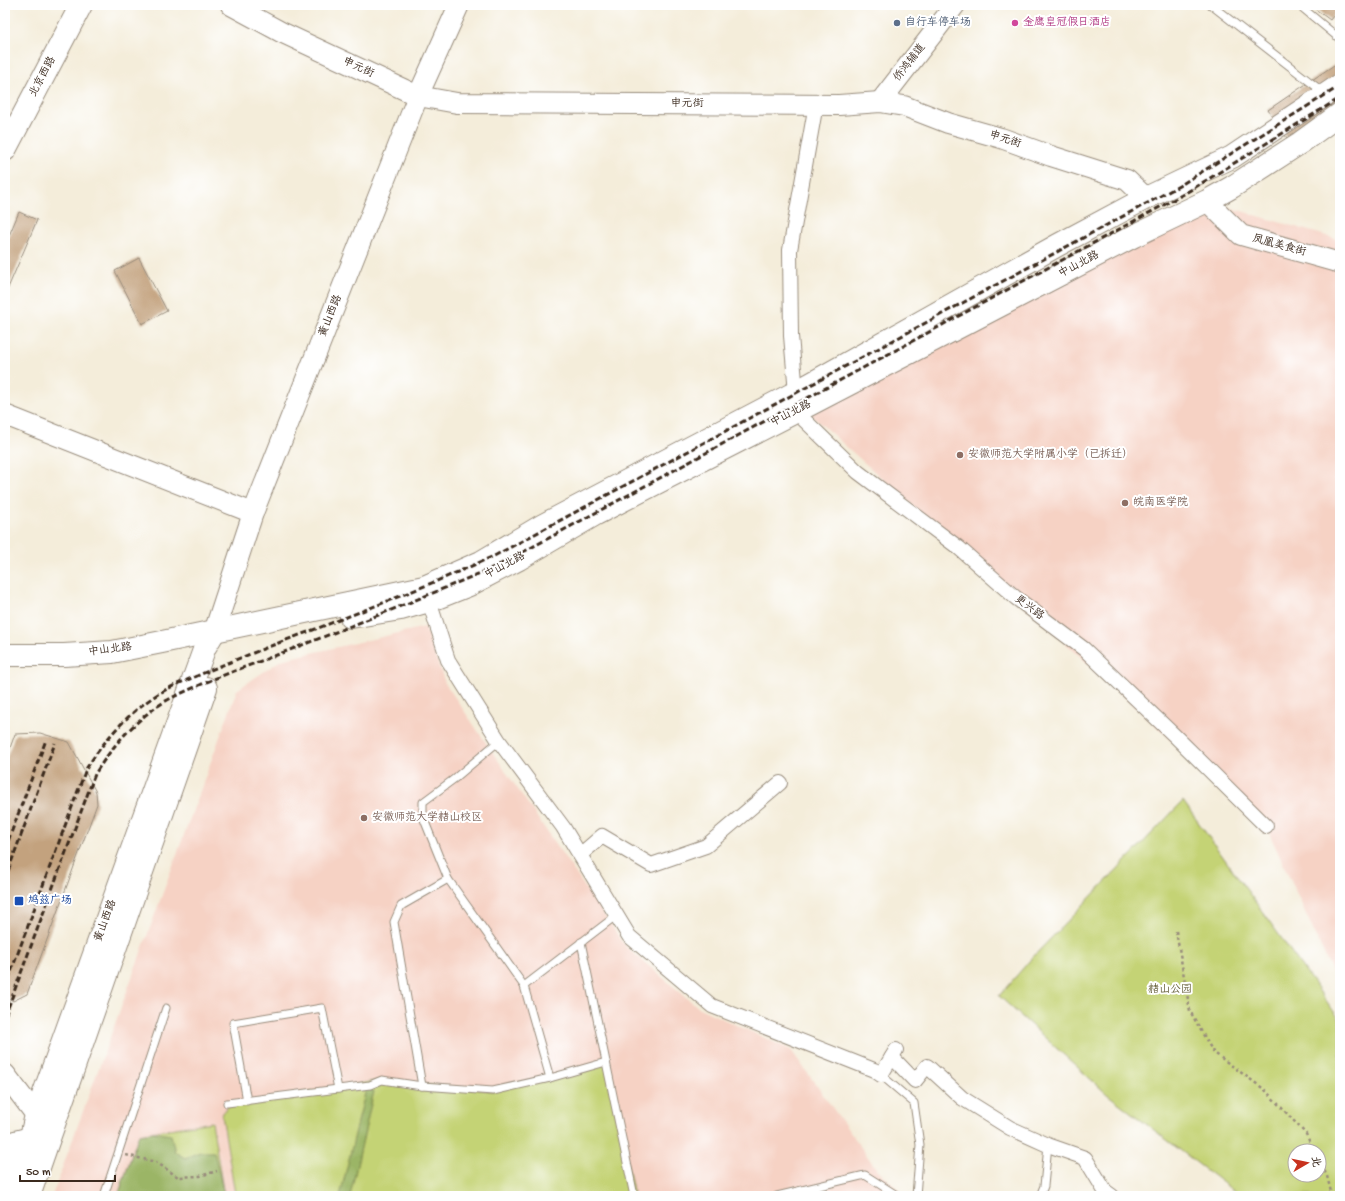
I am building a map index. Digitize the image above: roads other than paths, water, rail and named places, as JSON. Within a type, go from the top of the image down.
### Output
[{"type":"main road","name":"北京西路","points":[[5,125],[66,5]]},
{"type":"main road","name":"北京西路","points":[[5,150],[81,5]]},
{"type":"main road","points":[[211,641],[424,587],[480,562],[543,525],[793,401],[975,290],[1146,198],[1232,157],[1333,90]]},
{"type":"main road","name":"中山北路","points":[[5,656],[64,656],[211,641],[401,609],[429,601],[470,585],[793,401],[1207,201],[1232,187],[1300,143],[1340,114]]},
{"type":"main road","name":"中山北路","points":[[5,669],[52,670],[87,668],[125,663],[211,641]]},
{"type":"main road","name":"黄山西路","points":[[10,1196],[31,1137],[36,1115],[211,641]]},
{"type":"main road","name":"黄山西路","points":[[29,1196],[203,696],[213,663],[211,641]]},
{"type":"street","name":"申元街","points":[[231,5],[281,32],[418,96],[456,103],[816,104],[880,102],[904,106],[948,123],[1000,138],[1127,180],[1146,198]]},
{"type":"street","name":"黄山西路","points":[[211,641],[253,513],[418,96],[459,5]]},
{"type":"street","name":"侨鸿辅道","points":[[880,102],[955,5]]},
{"type":"street","points":[[793,401],[790,250],[816,104]]},
{"type":"street","name":"凤凰美食街","points":[[1207,201],[1241,236],[1340,263]]},
{"type":"street","name":"更兴路","points":[[793,401],[858,472],[959,548],[1016,598],[1084,649],[1266,826]]},
{"type":"street","points":[[5,416],[253,513]]},
{"type":"street","points":[[429,601],[448,660],[499,741],[563,827],[629,936],[712,1006],[874,1070],[881,1075],[894,1054],[915,1081],[927,1066],[962,1098],[1010,1128],[1048,1145],[1085,1158],[1105,1191],[1112,1196]]},
{"type":"street","points":[[580,855],[602,836],[651,865],[706,846],[780,783]]},
{"type":"street","points":[[5,1074],[36,1115]]},
{"type":"street","points":[[5,1160],[15,1141],[31,1137]]},
{"type":"lane","points":[[1211,5],[1333,90]]},
{"type":"lane","points":[[1299,5],[1340,39]]},
{"type":"lane","points":[[499,741],[424,802],[423,817],[448,879],[524,986],[550,1078]]},
{"type":"lane","points":[[422,1086],[394,922],[401,906],[448,879]]},
{"type":"lane","points":[[524,986],[580,942],[617,916]]},
{"type":"lane","points":[[580,942],[634,1196]]},
{"type":"lane","points":[[104,1196],[166,1008]]},
{"type":"lane","points":[[247,1100],[233,1023],[322,1008],[338,1089]]},
{"type":"lane","points":[[227,1103],[370,1085],[382,1080],[422,1086],[493,1091],[550,1078],[606,1062]]},
{"type":"lane","points":[[881,1075],[914,1103],[920,1145],[916,1196]]},
{"type":"lane","points":[[1040,1196],[1044,1186],[1048,1145]]},
{"type":"lane","points":[[777,1196],[865,1176],[898,1196]]},
{"type":"railway","points":[[5,988],[86,769],[109,737],[127,718],[147,701],[177,684],[335,622],[496,555],[1179,186],[1340,86]]},
{"type":"railway","points":[[5,1016],[95,774],[109,753],[125,734],[153,709],[173,697],[213,680],[448,587],[501,564],[1184,194],[1340,98]]},
{"type":"railway","points":[[5,849],[46,740]]},
{"type":"railway","points":[[5,879],[55,743]]},
{"type":"place","name":"自行车停车场","points":[[897,23]]},
{"type":"place","name":"金鹰皇冠假日酒店","points":[[1015,23]]},
{"type":"place","name":"安徽师范大学附属小学（已拆迁）","points":[[960,455]]},
{"type":"place","name":"皖南医学院","points":[[1125,503]]},
{"type":"place","name":"安徽师范大学赭山校区","points":[[364,818]]},
{"type":"place","name":"鸠兹广场","points":[[19,901]]},
{"type":"park label","name":"赭山公园","points":[[1170,990]]}]
